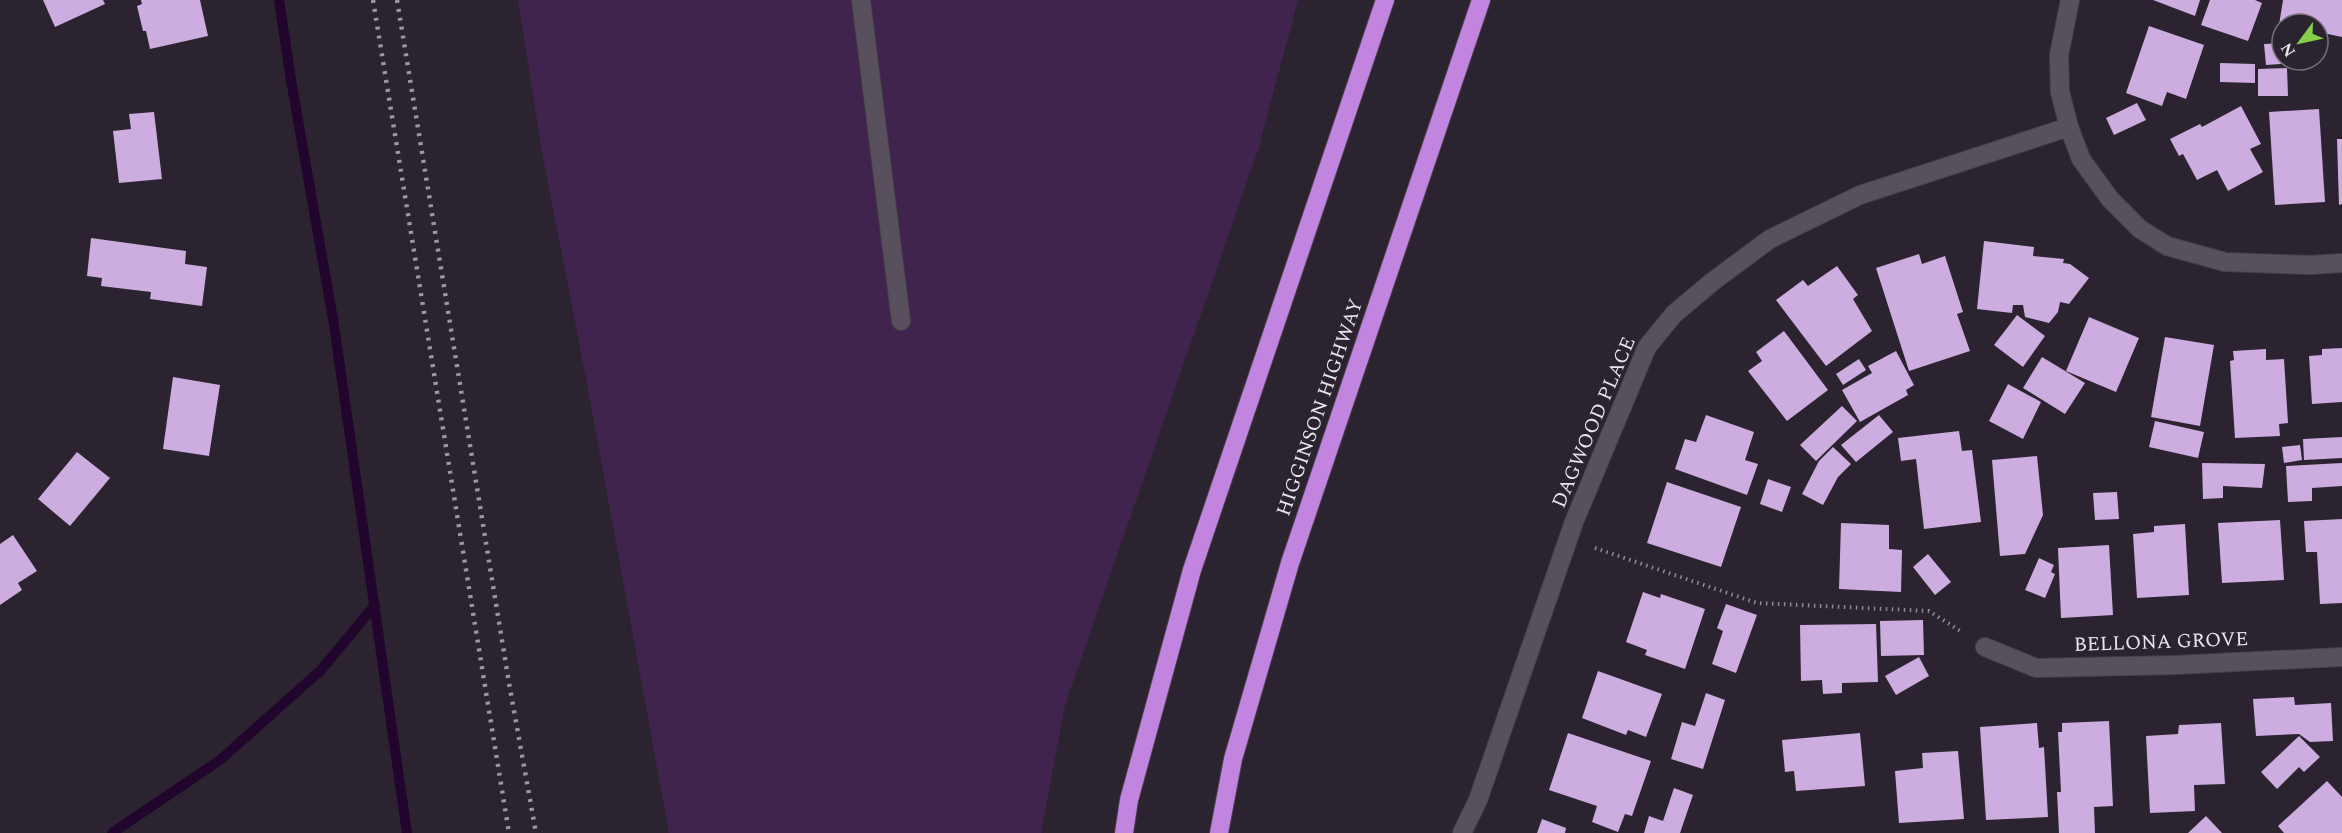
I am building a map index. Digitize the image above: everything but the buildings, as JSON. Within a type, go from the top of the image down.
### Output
[{"type":"highway","points":[[1125,833],[1129,800],[1192,570],[1385,0]]},
{"type":"highway","name":"HIGGINSON HIGHWAY","points":[[1219,833],[1233,759],[1290,563],[1481,0]]},
{"type":"street","points":[[861,0],[901,321]]},
{"type":"street","points":[[2070,0],[2059,55],[2060,92],[2069,127],[2081,159],[2110,199],[2140,229],[2168,246],[2225,262],[2310,265],[2342,263]]},
{"type":"street","name":"DAGWOOD PLACE","points":[[1462,833],[1478,800],[1568,539],[1647,347],[1674,314],[1712,282],[1770,239],[1860,195],[2069,127]]},
{"type":"street","name":"BELLONA GROVE","points":[[1985,647],[2036,668],[2175,665],[2342,657]]},
{"type":"path","points":[[1568,539],[1757,603],[1929,611],[1985,647]]},
{"type":"shaded area","points":[[518,0],[1298,0],[1258,150],[1065,705],[1041,833],[669,833],[542,152]]},
{"type":"waterway","points":[[279,0],[334,325],[407,833]]},
{"type":"waterway","points":[[112,833],[220,760],[320,671],[375,605]]},
{"type":"railway","points":[[373,0],[509,833]]},
{"type":"railway","points":[[397,0],[509,683],[536,833]]}]
